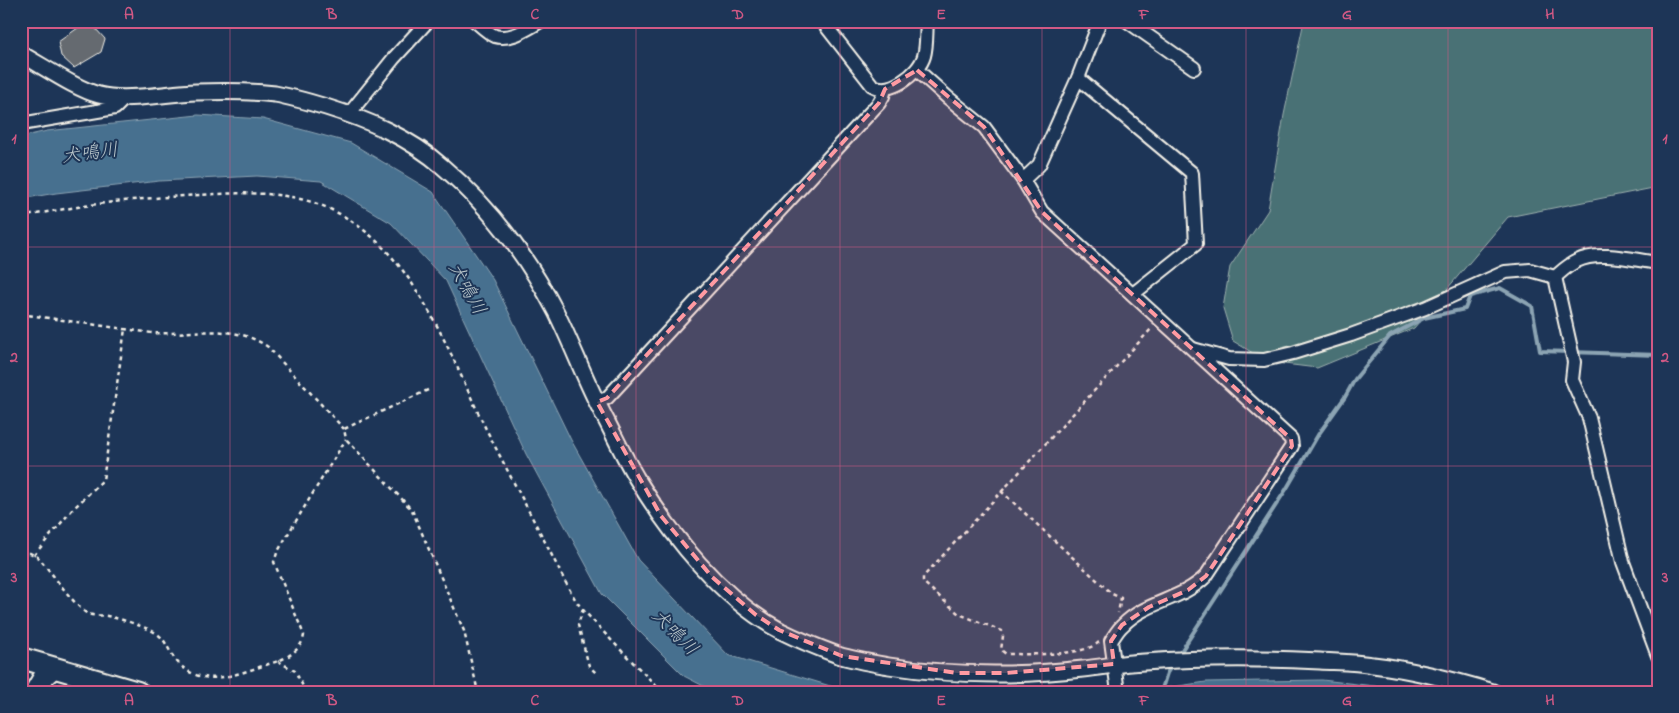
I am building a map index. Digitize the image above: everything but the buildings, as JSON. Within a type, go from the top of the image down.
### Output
[{"type":"main road","points":[[21,658],[136,691]]},
{"type":"main road","points":[[34,692],[45,675],[53,668]]},
{"type":"main road","points":[[21,688],[24,692]]},
{"type":"street","points":[[348,114],[394,58],[428,21]]},
{"type":"street","points":[[475,21],[495,36],[505,37],[516,34],[541,21]]},
{"type":"street","points":[[822,21],[872,85],[884,89],[894,87],[917,70],[924,58],[926,21]]},
{"type":"street","points":[[1023,180],[1039,165],[1078,78],[1100,21]]},
{"type":"street","points":[[1126,21],[1194,68]]},
{"type":"street","points":[[21,54],[87,90],[110,97],[243,91],[280,95],[376,124],[425,152],[457,179],[501,227],[528,265],[554,309],[597,402],[635,475],[675,535],[712,577],[735,599],[779,630],[842,656],[916,670],[957,673],[1006,673],[1081,669],[1149,661],[1274,658],[1370,664],[1430,674],[1493,692]]},
{"type":"street","points":[[917,70],[984,127],[1023,180],[1042,212],[1291,439],[1292,446],[1206,576],[1188,590],[1134,615],[1122,625],[1111,641],[1118,692]]},
{"type":"street","points":[[1078,78],[1192,173],[1196,244],[1133,294]]},
{"type":"street","points":[[597,402],[607,398],[879,103],[884,89]]},
{"type":"street","points":[[21,124],[115,108],[126,97]]},
{"type":"street","points":[[1555,277],[1566,267],[1578,260],[1594,257],[1618,257],[1658,263]]},
{"type":"street","points":[[1191,348],[1230,358],[1264,360],[1351,335],[1425,308],[1505,272],[1530,270],[1555,277]]},
{"type":"street","points":[[1555,277],[1574,362],[1572,380],[1589,418],[1623,562],[1658,656]]},
{"type":"path","points":[[21,217],[134,199],[231,193],[286,197],[331,209],[351,220],[373,237],[399,266],[418,293],[442,336],[486,428],[576,601],[620,650],[662,692]]},
{"type":"path","points":[[21,314],[170,334],[206,330],[237,333],[258,340],[268,348],[344,429],[346,439],[412,510],[464,631],[478,692]]},
{"type":"path","points":[[1102,640],[1090,648],[1059,654],[1006,654],[1001,650],[1004,636],[1002,631],[959,614],[923,582],[923,577],[1160,319]]},
{"type":"path","points":[[34,555],[72,510],[103,480],[125,329]]},
{"type":"path","points":[[344,429],[428,390]]},
{"type":"path","points":[[21,552],[38,557],[80,608],[90,615],[106,616],[130,622],[160,635],[174,658],[184,668],[199,677],[222,678],[278,661],[296,650],[303,642],[304,635],[274,562],[288,534],[346,439]]},
{"type":"path","points":[[1001,491],[1112,594],[1121,598],[1119,612],[1116,616]]},
{"type":"path","points":[[583,609],[578,625],[589,666],[597,674]]},
{"type":"path","points":[[278,661],[295,671],[306,692]]},
{"type":"highlighted area","points":[[917,70],[984,127],[1042,212],[1279,427],[1291,439],[1292,446],[1206,576],[1188,590],[1149,607],[1122,625],[1111,641],[1114,664],[1006,673],[957,673],[842,656],[779,630],[756,615],[712,577],[661,516],[597,402],[607,398],[879,103],[885,89]]},
{"type":"green space","points":[[1304,21],[1658,21],[1658,187],[1508,217],[1414,328],[1317,368],[1268,362],[1233,341],[1223,308],[1230,267],[1268,210],[1284,115]]},
{"type":"water","name":"犬鳴川","points":[[198,115],[263,119],[351,143],[433,192],[493,280],[571,440],[638,560],[728,655],[850,692],[715,692],[684,676],[602,594],[526,454],[446,281],[391,223],[321,181],[257,176],[159,181],[21,199],[21,137],[47,131]]},
{"type":"water","points":[[1322,680],[1427,692],[1137,692],[1206,682]]},
{"type":"waterway","points":[[1178,656],[1355,379],[1390,336],[1424,318],[1465,309],[1470,296],[1500,288],[1532,306],[1540,351],[1658,355]]},
{"type":"waterway","points":[[1161,692],[1167,673],[1173,664]]}]
